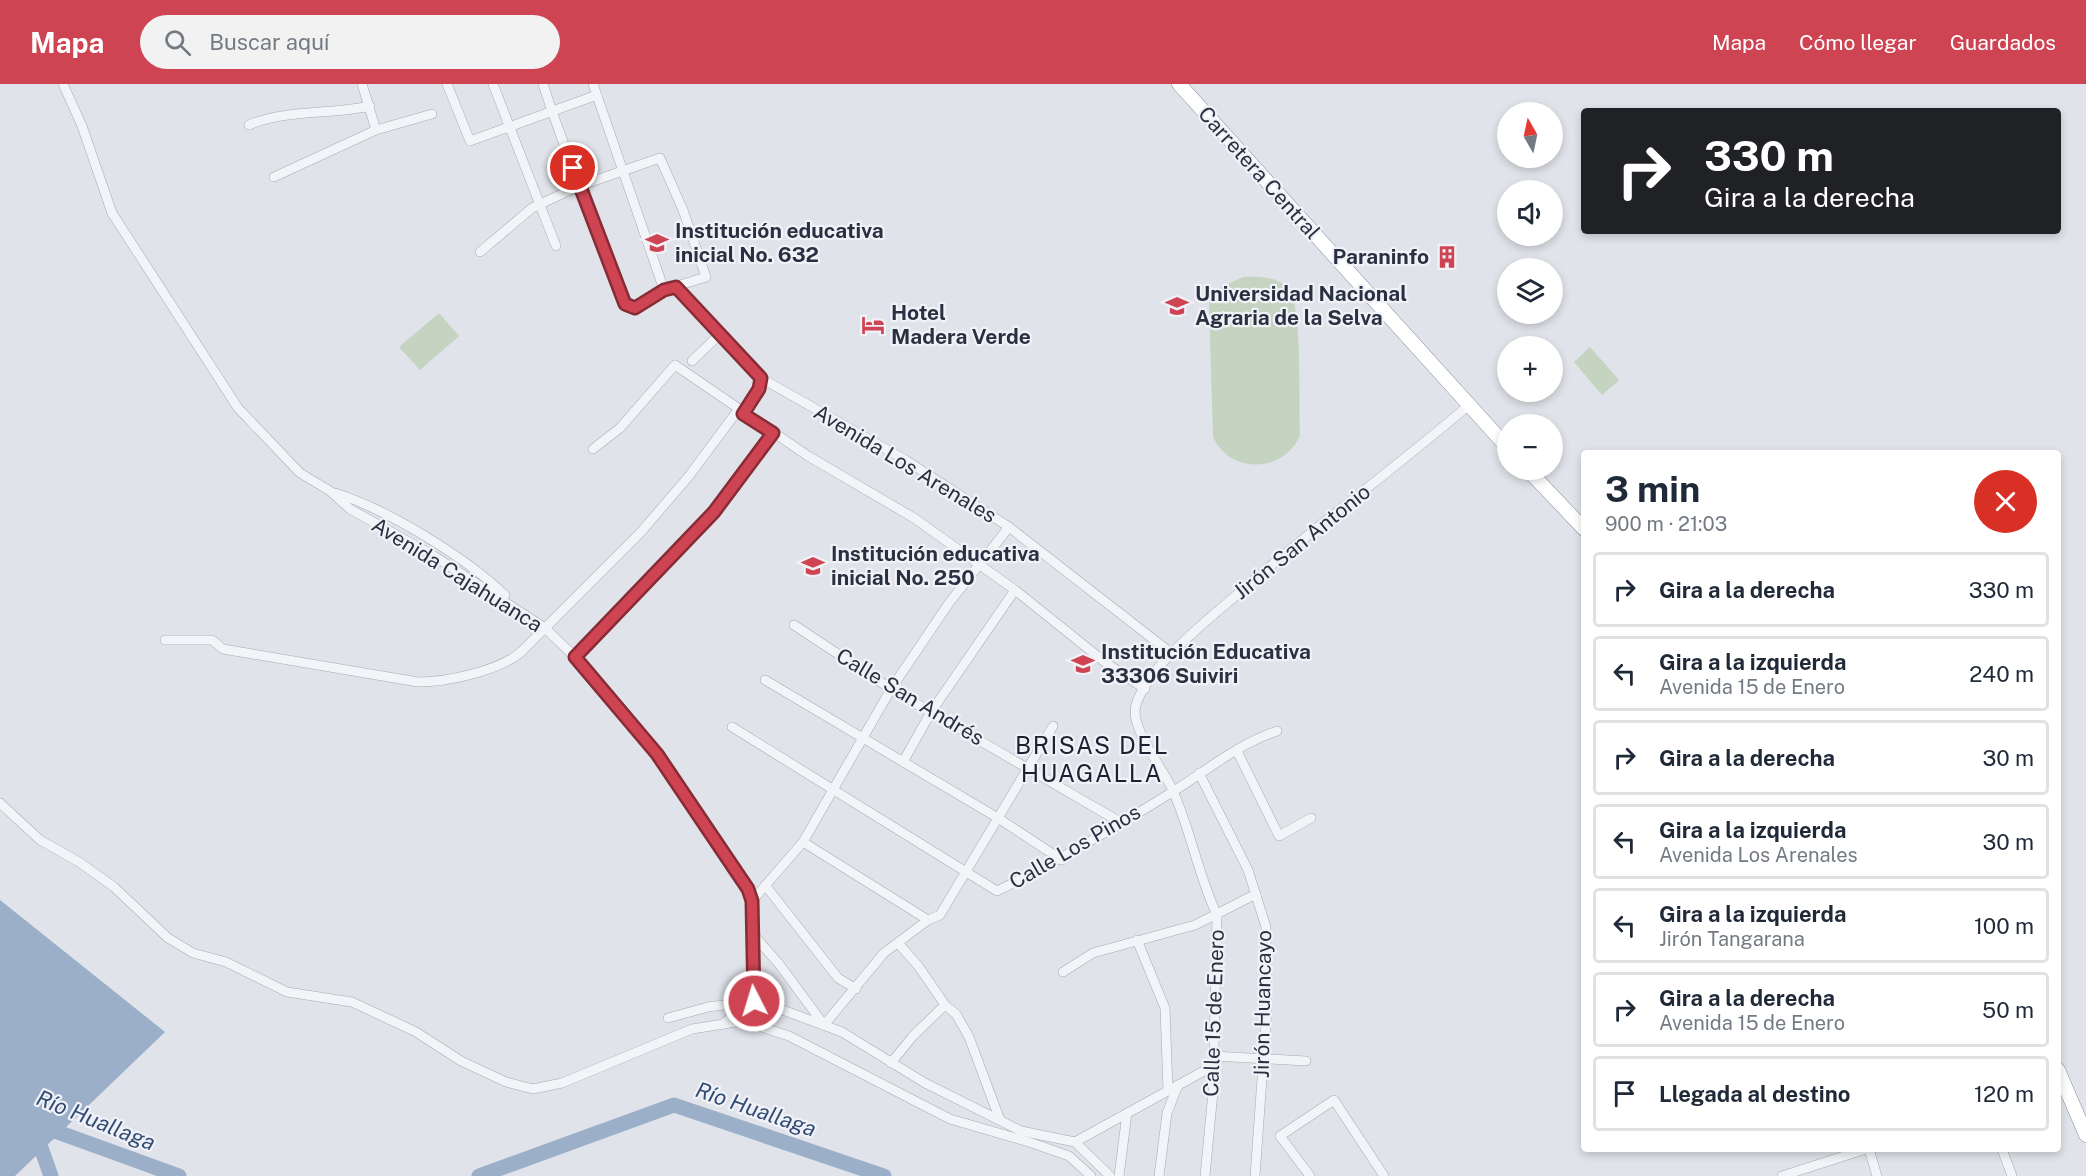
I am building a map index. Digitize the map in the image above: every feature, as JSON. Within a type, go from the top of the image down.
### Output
[{"type":"highway","name":"Carretera Central","points":[[1179,84],[1497,436]]},
{"type":"highway","points":[[1537,480],[1581,526]]},
{"type":"highway","points":[[2061,1078],[2086,1135]]},
{"type":"street","name":"Avenida Cajahuanca","points":[[63,84],[82,126],[112,213],[238,408],[300,473],[330,491],[350,509],[434,556],[545,628],[575,657],[639,732],[676,780],[740,876],[752,901],[752,1001]]},
{"type":"street","points":[[362,84],[376,130]]},
{"type":"street","points":[[447,84],[470,141],[597,95]]},
{"type":"street","points":[[493,84],[556,246]]},
{"type":"street","points":[[480,252],[523,213],[579,186],[660,158],[683,210],[706,277],[664,290],[635,308],[625,304],[615,285],[579,186],[552,112],[543,84]]},
{"type":"street","points":[[593,84],[664,290]]},
{"type":"street","points":[[249,125],[286,115],[342,111],[370,106]]},
{"type":"street","points":[[274,177],[376,130],[432,114]]},
{"type":"street","name":"Avenida Los Arenales","points":[[676,287],[761,378],[907,461],[1009,527],[1171,653]]},
{"type":"street","points":[[692,361],[720,334]]},
{"type":"street","points":[[593,449],[620,428],[675,365],[773,433],[914,518],[1015,590],[1106,663],[1145,689]]},
{"type":"street","points":[[165,640],[212,640],[223,649],[407,681],[430,682],[504,664],[521,652],[641,532],[759,389],[761,378]]},
{"type":"street","name":"Jirón San Antonio","points":[[1145,689],[1171,653],[1282,554],[1408,457],[1470,405]]},
{"type":"street","points":[[575,657],[714,512],[773,433]]},
{"type":"street","points":[[752,901],[803,842],[891,689],[950,603],[1009,527]]},
{"type":"street","points":[[903,762],[931,712],[1015,590]]},
{"type":"street","name":"Calle San Andrés","points":[[795,625],[891,689],[1028,766],[1120,822]]},
{"type":"street","points":[[765,680],[998,818],[1062,860]]},
{"type":"street","name":"Calle 15 de Enero","points":[[1145,689],[1135,705],[1136,724],[1173,791],[1208,896],[1217,915],[1213,1061],[1205,1176]]},
{"type":"street","points":[[824,1025],[884,953],[928,920],[940,915],[1053,726]]},
{"type":"street","points":[[732,727],[966,872]]},
{"type":"street","name":"Calle Los Pinos","points":[[966,872],[997,891],[1062,860],[1199,773],[1263,735],[1277,731]]},
{"type":"street","points":[[1237,751],[1279,836],[1311,818]]},
{"type":"street","name":"Jirón Huancayo","points":[[1199,773],[1248,870],[1266,927],[1263,1060],[1255,1176]]},
{"type":"street","points":[[0,803],[40,840],[79,862],[114,887],[168,938],[194,953],[226,962],[287,992],[352,1002],[416,1032],[461,1061],[506,1082],[533,1089],[562,1083],[692,1029],[743,1021],[789,1036],[950,1119],[1069,1156],[1091,1176]]},
{"type":"street","points":[[803,842],[928,920]]},
{"type":"street","points":[[765,885],[838,978],[856,989]]},
{"type":"street","points":[[1063,972],[1093,953],[1195,925],[1256,894]]},
{"type":"street","points":[[752,932],[780,964],[824,1025]]},
{"type":"street","points":[[1137,940],[1165,1008],[1168,1090]]},
{"type":"street","points":[[898,943],[945,1005],[956,1014],[969,1037],[1000,1120]]},
{"type":"street","points":[[722,1024],[752,1001]]},
{"type":"street","points":[[668,1018],[708,1007],[752,1001],[824,1025],[842,1032],[891,1063],[982,1113],[1021,1131],[1075,1142],[1110,1176]]},
{"type":"street","points":[[891,1063],[913,1036],[945,1005]]},
{"type":"street","points":[[1075,1142],[1178,1085],[1213,1061],[1306,1061]]},
{"type":"street","points":[[1159,1176],[1167,1113],[1178,1085]]},
{"type":"street","points":[[1310,1176],[1280,1136],[1334,1100],[1384,1176]]},
{"type":"street","points":[[1119,1176],[1127,1113]]},
{"type":"street","points":[[1782,1176],[1810,1172],[1860,1152]]},
{"type":"street","points":[[1869,1152],[1877,1176]]},
{"type":"street","points":[[2003,1152],[2012,1176]]},
{"type":"green space","points":[[1243,277],[1269,278],[1286,286],[1294,301],[1298,337],[1300,435],[1293,448],[1282,457],[1257,464],[1244,463],[1232,458],[1221,449],[1213,437],[1209,303],[1219,288]]},
{"type":"green space","points":[[439,313],[459,336],[420,370],[399,347]]},
{"type":"green space","points":[[1590,347],[1619,380],[1602,395],[1574,362]]},
{"type":"water","points":[[0,900],[165,1032],[15,1176],[0,1176]]},
{"type":"waterway","name":"Río Huallaga","points":[[479,1176],[674,1105],[884,1176]]},
{"type":"waterway","name":"Río Huallaga","points":[[41,1126],[179,1176]]},
{"type":"waterway","points":[[35,1131],[51,1176]]},
{"type":"place","name":"Institución educativa inicial No. 632","points":[[657,243]]},
{"type":"place","name":"Paraninfo","points":[[1447,257]]},
{"type":"place","name":"Universidad Nacional Agraria de la Selva","points":[[1177,306]]},
{"type":"place","name":"Hotel Madera Verde","points":[[873,325]]},
{"type":"place","name":"Institución educativa inicial No. 250","points":[[813,566]]},
{"type":"place","name":"Institución Educativa 33306 Suiviri","points":[[1083,664]]},
{"type":"district","name":"BRISAS DEL HUAGALLA","points":[[1092,760]]},
{"type":"route","points":[[573,168],[615,285],[625,304],[635,308],[664,290],[676,287],[761,378],[759,389],[743,414],[773,433],[714,512],[670,561],[575,657],[657,754],[748,889],[752,901],[751,972],[754,1001]]}]
